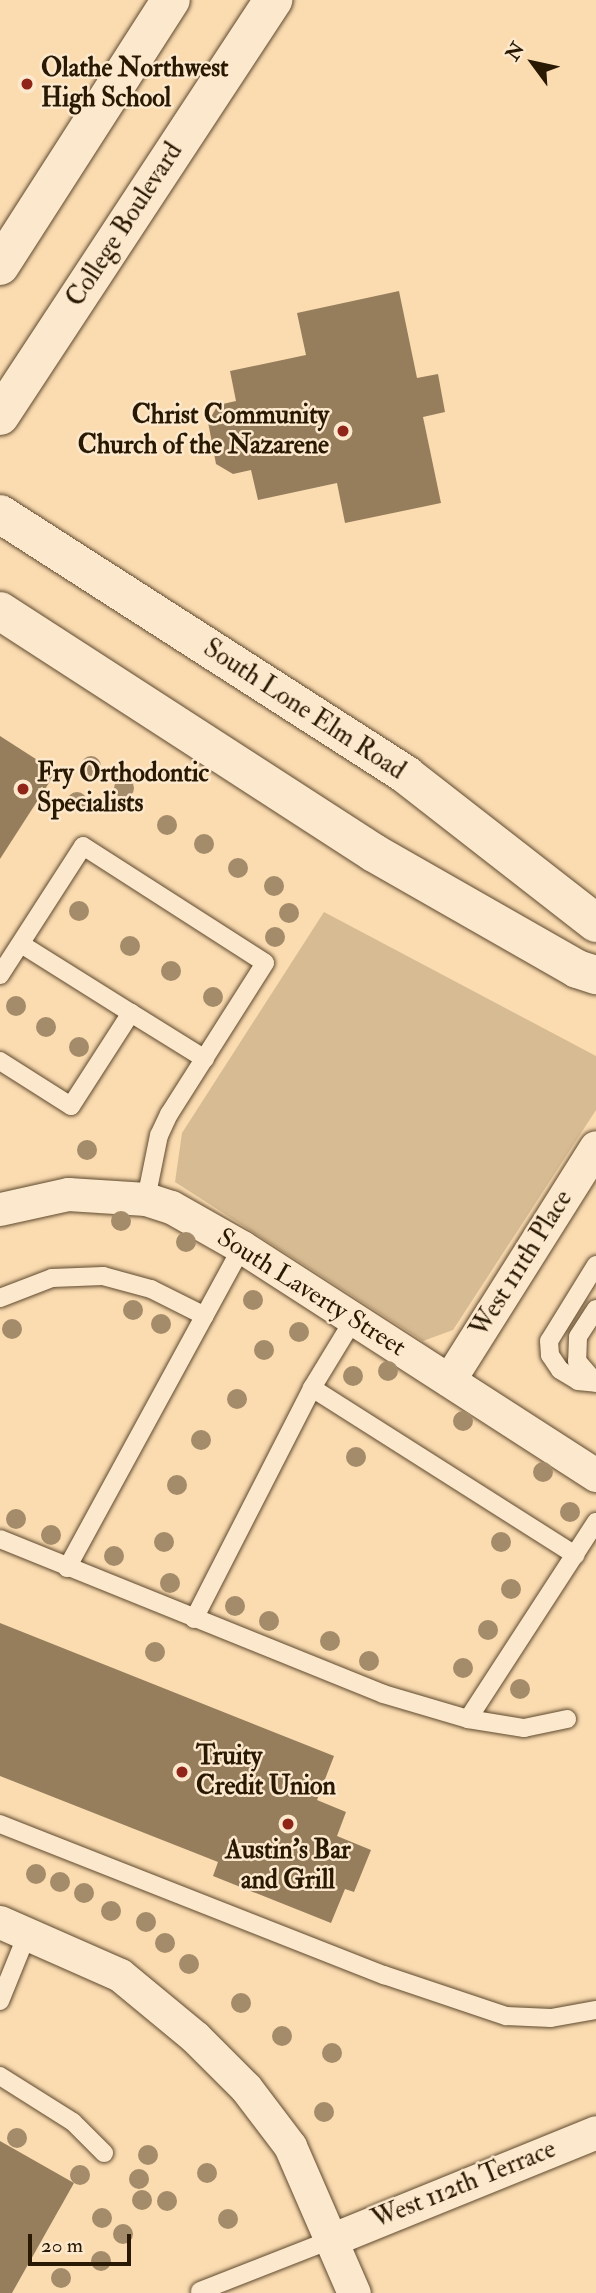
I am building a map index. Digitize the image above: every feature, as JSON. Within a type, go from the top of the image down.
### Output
[{"type":"street","points":[[0,266],[171,0]]},
{"type":"street","name":"College Boulevard","points":[[0,416],[273,0]]},
{"type":"street","name":"South Lone Elm Road","points":[[0,514],[405,775],[596,923]]},
{"type":"street","points":[[0,611],[374,853],[577,969],[596,975]]},
{"type":"street","name":"West 111th Place","points":[[449,1380],[596,1147]]},
{"type":"street","name":"South Laverty Street","points":[[0,1209],[68,1194],[146,1199],[170,1207],[242,1247],[596,1475]]},
{"type":"street","points":[[14,1927],[120,1975],[195,2037],[246,2088],[290,2146],[354,2293]]},
{"type":"street","name":"West 112th Terrace","points":[[332,2239],[596,2132]]},
{"type":"lane","points":[[0,975],[83,846],[265,962],[159,1135],[146,1199]]},
{"type":"lane","points":[[20,944],[205,1059]]},
{"type":"lane","points":[[0,1061],[71,1106],[131,1013]]},
{"type":"lane","points":[[67,1568],[242,1247]]},
{"type":"lane","points":[[596,1265],[549,1341],[550,1355],[560,1370],[578,1381],[596,1383]]},
{"type":"lane","points":[[0,1298],[52,1278],[103,1276],[151,1289],[205,1315]]},
{"type":"lane","points":[[596,1309],[578,1337],[577,1362],[596,1383]]},
{"type":"lane","points":[[194,1619],[312,1388],[354,1320]]},
{"type":"lane","points":[[312,1388],[575,1555]]},
{"type":"lane","points":[[468,1719],[596,1522]]},
{"type":"lane","points":[[0,1539],[383,1694],[468,1719],[524,1728],[567,1719]]},
{"type":"lane","points":[[0,1824],[384,1975],[506,2017],[551,2018],[596,2010]]},
{"type":"lane","points":[[0,2001],[14,1927]]},
{"type":"lane","points":[[0,2076],[73,2122],[104,2153]]},
{"type":"lane","points":[[200,2291],[332,2239]]},
{"type":"shaded area","points":[[324,912],[596,1056],[596,1110],[453,1330],[423,1341],[175,1182],[182,1133]]},
{"type":"building","name":"Christ Community Church of the Nazarene","points":[[399,291],[417,378],[438,374],[445,412],[423,417],[441,503],[345,523],[337,483],[258,500],[251,470],[233,474],[216,464],[208,422],[218,405],[236,401],[230,371],[306,355],[297,313]]},
{"type":"building","name":"Fry Orthodontic Specialists","points":[[0,736],[56,772],[0,859]]},
{"type":"building","points":[[0,1623],[334,1756],[317,1800],[346,1812],[337,1836],[371,1850],[354,1892],[345,1889],[331,1923],[213,1876],[218,1862],[0,1776]]},
{"type":"building","points":[[0,2141],[74,2183],[12,2293],[0,2293]]},
{"type":"place","name":"Olathe Northwest High School","points":[[27,84]]},
{"type":"place","name":"Christ Community Church of the Nazarene","points":[[343,431]]},
{"type":"place","name":"Fry Orthodontic Specialists","points":[[23,789]]},
{"type":"place","name":"Truity Credit Union","points":[[182,1772]]},
{"type":"place","name":"Austin's Bar and Grill","points":[[288,1824]]}]
